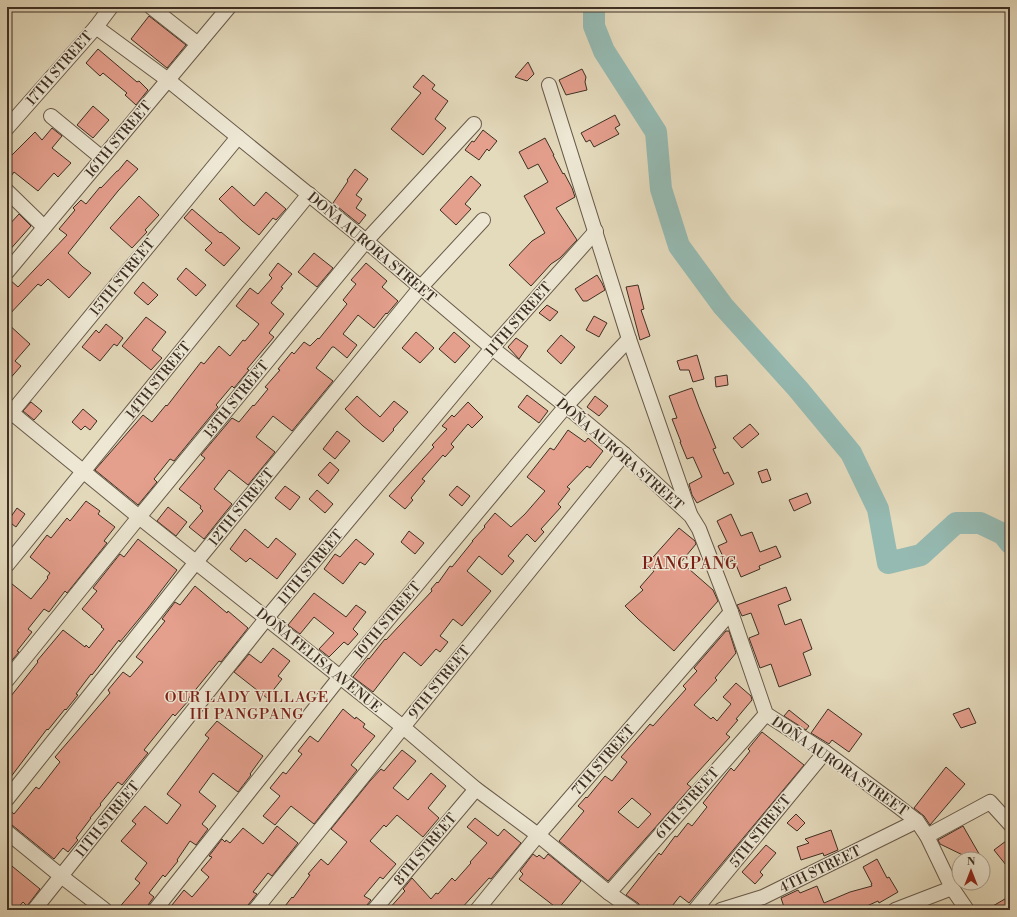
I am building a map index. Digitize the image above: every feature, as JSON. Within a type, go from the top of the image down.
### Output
[{"type":"street","name":"17TH STREET","points":[[7,128],[96,27],[111,7]]},
{"type":"street","points":[[151,7],[198,44]]},
{"type":"street","name":"16TH STREET","points":[[7,272],[198,44],[224,8]]},
{"type":"street","name":"DOÑA AURORA STREET","points":[[96,27],[168,80],[309,194],[492,348],[624,454],[691,516],[699,529],[766,714],[825,752],[917,821],[927,836],[951,886]]},
{"type":"street","points":[[548,85],[596,231],[629,339],[691,516]]},
{"type":"street","points":[[51,116],[102,158]]},
{"type":"street","name":"13TH STREET","points":[[7,680],[366,241],[474,124]]},
{"type":"street","name":"15TH STREET","points":[[8,413],[238,137]]},
{"type":"street","points":[[7,191],[44,227]]},
{"type":"street","name":"14TH STREET","points":[[7,565],[309,194]]},
{"type":"street","name":"12TH STREET","points":[[7,800],[196,562],[420,288],[483,220]]},
{"type":"street","name":"11TH STREET","points":[[34,910],[266,619],[492,348],[596,231]]},
{"type":"street","name":"10TH STREET","points":[[155,910],[340,677],[566,406],[629,339]]},
{"type":"street","name":"DOÑA FELISA AVENUE","points":[[8,413],[403,727],[476,789],[538,835],[609,893],[633,910]]},
{"type":"street","name":"9TH STREET","points":[[255,910],[624,454]]},
{"type":"street","name":"7TH STREET","points":[[477,910],[538,835],[730,612]]},
{"type":"street","name":"6TH STREET","points":[[609,893],[766,714]]},
{"type":"street","name":"5TH STREET","points":[[695,910],[825,752]]},
{"type":"street","name":"8TH STREET","points":[[374,910],[476,789]]},
{"type":"street","points":[[927,836],[990,802],[1010,824]]},
{"type":"street","name":"4TH STREET","points":[[721,910],[763,897],[917,821]]},
{"type":"street","points":[[7,832],[105,910]]},
{"type":"street","points":[[895,910],[951,888]]},
{"type":"street","name":"DOÑA AURORA STREET","points":[[954,891],[967,910]]},
{"type":"building","points":[[149,16],[186,45],[167,68],[131,39]]},
{"type":"building","points":[[98,49],[137,82],[139,81],[148,90],[136,105],[125,95],[127,93],[103,73],[100,76],[86,63]]},
{"type":"building","points":[[528,62],[534,74],[527,81],[515,77]]},
{"type":"building","points":[[582,69],[586,77],[585,82],[587,90],[566,95],[559,80]]},
{"type":"building","points":[[423,75],[435,85],[432,89],[448,101],[435,119],[446,128],[423,155],[391,129],[421,93],[413,87]]},
{"type":"building","points":[[93,106],[109,120],[93,138],[77,125]]},
{"type":"building","points":[[615,115],[620,125],[615,128],[619,134],[594,147],[590,140],[586,142],[581,133]]},
{"type":"building","points":[[52,128],[62,136],[52,148],[71,163],[58,177],[54,173],[38,191],[14,172],[7,182],[7,160],[35,132],[42,140]]},
{"type":"building","points":[[483,130],[497,141],[489,151],[487,149],[479,160],[465,150],[472,141],[474,142]]},
{"type":"building","points":[[545,138],[563,174],[564,173],[572,188],[575,197],[556,208],[577,240],[560,258],[551,264],[531,286],[509,265],[532,241],[545,233],[524,196],[548,182],[538,164],[528,169],[519,152]]},
{"type":"building","points":[[127,160],[138,169],[118,191],[68,253],[91,273],[69,298],[48,279],[41,286],[38,284],[7,317],[7,280],[10,280],[18,287],[67,235],[59,229],[75,210],[73,208],[81,200],[86,204],[100,187],[101,188],[118,171]]},
{"type":"building","points":[[355,169],[368,179],[356,195],[362,199],[356,208],[366,215],[359,224],[333,203]]},
{"type":"building","points":[[471,176],[481,185],[465,204],[471,209],[456,225],[440,210]]},
{"type":"building","points":[[232,186],[254,206],[266,192],[286,209],[276,220],[273,218],[259,235],[219,199]]},
{"type":"building","points":[[139,196],[159,215],[145,230],[147,232],[132,248],[110,228]]},
{"type":"building","points":[[192,209],[240,248],[224,266],[205,250],[212,243],[184,218]]},
{"type":"building","points":[[19,214],[31,226],[7,253],[7,227]]},
{"type":"building","points":[[314,253],[333,268],[317,287],[298,272]]},
{"type":"building","points":[[278,263],[292,274],[281,287],[283,288],[271,303],[284,314],[269,333],[274,337],[247,369],[249,370],[234,388],[232,386],[216,405],[218,407],[174,461],[170,459],[154,479],[157,482],[138,505],[95,470],[143,415],[152,422],[166,405],[167,406],[201,362],[204,364],[219,346],[230,356],[243,340],[245,341],[259,324],[236,306],[250,288],[258,294],[272,278],[269,275]]},
{"type":"building","points":[[366,263],[387,281],[382,287],[398,301],[374,328],[358,315],[343,334],[357,345],[347,358],[332,347],[316,368],[333,381],[292,431],[273,416],[256,437],[275,452],[248,485],[229,470],[214,489],[232,504],[204,539],[189,527],[203,511],[200,508],[201,506],[179,489],[205,458],[201,455],[232,418],[239,422],[253,405],[254,406],[268,389],[265,387],[280,370],[278,369],[292,352],[294,354],[304,342],[310,346],[318,338],[319,339],[347,304],[343,300],[356,284],[351,280]]},
{"type":"building","points":[[186,268],[206,285],[196,296],[177,279]]},
{"type":"building","points":[[597,275],[605,290],[587,301],[583,301],[575,289]]},
{"type":"building","points":[[143,282],[158,295],[148,305],[134,293]]},
{"type":"building","points":[[638,285],[644,309],[641,310],[650,336],[640,340],[626,287]]},
{"type":"building","points":[[547,305],[558,312],[550,321],[539,313]]},
{"type":"building","points":[[594,316],[607,323],[599,337],[586,330]]},
{"type":"building","points":[[146,317],[166,332],[152,350],[162,358],[151,370],[122,346]]},
{"type":"building","points":[[7,323],[30,344],[15,361],[21,366],[7,382]]},
{"type":"building","points":[[106,324],[123,338],[117,346],[114,344],[100,361],[82,347],[96,330],[99,333]]},
{"type":"building","points":[[416,332],[434,348],[420,363],[402,348]]},
{"type":"building","points":[[454,332],[470,346],[455,363],[439,349]]},
{"type":"building","points":[[561,335],[575,347],[561,364],[547,351]]},
{"type":"building","points":[[516,338],[528,346],[519,359],[508,347]]},
{"type":"building","points":[[697,355],[704,379],[693,382],[689,370],[680,370],[677,361]]},
{"type":"building","points":[[727,375],[728,385],[716,387],[715,377]]},
{"type":"building","points":[[692,388],[716,448],[713,449],[724,474],[728,472],[734,484],[697,503],[692,495],[689,484],[702,477],[693,457],[687,459],[680,442],[672,419],[677,418],[669,396]]},
{"type":"building","points":[[527,395],[548,411],[539,423],[518,407]]},
{"type":"building","points":[[357,396],[380,417],[394,401],[408,412],[383,442],[345,409]]},
{"type":"building","points":[[595,396],[608,406],[599,416],[587,407]]},
{"type":"building","points":[[31,402],[42,411],[34,420],[23,411]]},
{"type":"building","points":[[468,402],[483,417],[472,428],[468,424],[451,444],[454,447],[445,457],[443,455],[422,479],[425,481],[411,498],[413,500],[405,509],[389,496],[434,447],[432,445],[447,429],[442,426],[452,415],[454,417]]},
{"type":"building","points":[[83,409],[97,421],[90,430],[85,426],[81,430],[72,422]]},
{"type":"building","points":[[750,424],[759,434],[742,448],[733,438]]},
{"type":"building","points":[[568,430],[585,442],[588,438],[603,451],[590,468],[587,466],[567,487],[570,489],[558,504],[561,507],[541,529],[544,532],[535,542],[527,534],[508,556],[514,561],[502,575],[479,556],[467,571],[491,591],[462,626],[453,619],[440,636],[448,642],[440,652],[436,649],[421,666],[404,652],[373,692],[353,677],[385,639],[386,640],[432,591],[431,589],[437,582],[438,583],[450,566],[452,567],[495,513],[511,527],[525,514],[545,491],[527,477],[550,448],[554,450]]},
{"type":"building","points":[[337,431],[350,441],[335,459],[323,449]]},
{"type":"building","points":[[330,462],[339,470],[328,484],[318,475]]},
{"type":"building","points":[[767,469],[771,480],[762,483],[758,472]]},
{"type":"building","points":[[285,486],[300,497],[290,510],[275,498]]},
{"type":"building","points":[[457,486],[470,496],[462,506],[449,495]]},
{"type":"building","points":[[317,490],[333,504],[325,513],[309,499]]},
{"type":"building","points":[[807,493],[811,503],[794,511],[789,500]]},
{"type":"building","points":[[86,501],[100,511],[98,514],[115,527],[104,541],[107,543],[67,593],[65,591],[49,612],[44,609],[28,629],[32,632],[17,651],[19,652],[7,666],[7,580],[31,599],[48,578],[47,577],[50,573],[30,557],[47,535],[51,538],[67,518],[70,521]]},
{"type":"building","points":[[168,507],[187,522],[176,536],[157,521]]},
{"type":"building","points":[[17,508],[25,514],[16,527],[8,521]]},
{"type":"building","points":[[731,514],[741,536],[752,532],[760,552],[776,546],[781,557],[759,566],[760,569],[741,577],[734,560],[726,563],[718,546],[727,542],[717,521]]},
{"type":"building","points":[[679,528],[695,541],[696,544],[681,562],[713,590],[718,601],[674,651],[625,606],[643,590],[640,587],[654,571],[646,565]]},
{"type":"building","points":[[245,529],[268,548],[276,538],[296,554],[277,579],[250,558],[246,562],[230,549]]},
{"type":"building","points":[[409,531],[424,543],[415,554],[401,542]]},
{"type":"building","points":[[138,539],[177,570],[120,642],[119,640],[92,675],[91,674],[76,694],[78,695],[48,730],[47,729],[7,782],[7,701],[38,662],[37,661],[63,630],[85,647],[86,645],[89,648],[104,629],[82,609],[97,591],[93,588],[120,554],[124,557]]},
{"type":"building","points":[[356,539],[374,554],[365,565],[360,562],[343,584],[324,569],[335,554],[340,557]]},
{"type":"building","points":[[195,586],[227,613],[228,611],[248,628],[221,662],[219,661],[188,699],[189,700],[175,716],[173,714],[144,750],[148,753],[122,785],[118,782],[100,804],[101,805],[76,838],[78,840],[68,852],[63,848],[54,859],[12,825],[7,824],[7,808],[14,814],[36,787],[39,789],[60,762],[55,757],[110,693],[108,690],[123,672],[130,677],[143,662],[136,657],[165,621],[162,619],[175,602],[180,605]]},
{"type":"building","points":[[786,587],[791,600],[778,605],[785,625],[801,619],[812,649],[803,653],[811,675],[779,687],[771,664],[760,668],[749,638],[759,634],[751,613],[742,616],[737,605]]},
{"type":"building","points":[[314,593],[346,617],[356,605],[366,612],[353,629],[358,634],[348,645],[344,642],[329,657],[319,649],[334,633],[314,617],[300,634],[288,625]]},
{"type":"building","points":[[726,631],[729,631],[736,653],[715,678],[717,680],[694,705],[711,719],[713,717],[717,721],[731,704],[723,697],[736,683],[751,696],[752,700],[726,734],[730,737],[687,784],[691,787],[608,881],[559,841],[584,811],[578,806],[586,797],[587,798],[605,776],[612,781],[627,762],[621,757],[650,724],[653,726],[686,689],[683,686],[697,671],[694,668]],"holes":[[[632,798],[651,814],[638,828],[618,812]]]},
{"type":"building","points":[[273,648],[290,661],[278,676],[282,679],[267,698],[234,672],[249,654],[261,663]]},
{"type":"building","points":[[969,708],[976,723],[961,728],[953,714]]},
{"type":"building","points":[[343,709],[355,719],[356,717],[365,724],[363,727],[375,736],[351,765],[357,770],[314,824],[291,806],[275,825],[263,816],[280,796],[270,788],[283,772],[286,774],[302,754],[298,751],[310,736],[318,742]]},
{"type":"building","points":[[828,709],[862,734],[849,752],[832,740],[829,744],[811,733]]},
{"type":"building","points":[[789,710],[809,726],[806,730],[784,716]]},
{"type":"building","points":[[217,721],[263,756],[238,792],[213,773],[199,792],[216,806],[202,824],[208,829],[196,845],[190,841],[177,860],[178,861],[165,877],[163,875],[149,893],[154,897],[148,905],[147,910],[117,910],[140,883],[135,879],[147,863],[121,841],[136,824],[132,821],[145,806],[167,824],[181,805],[167,794],[209,738],[205,735]]},
{"type":"building","points":[[762,732],[804,765],[689,903],[680,896],[669,910],[654,910],[647,905],[643,910],[638,903],[626,895],[659,853],[661,855],[675,836],[677,837],[688,823],[692,826],[707,807],[703,803],[731,768],[734,771],[750,751],[748,749]]},
{"type":"building","points":[[402,750],[416,761],[393,788],[408,800],[431,773],[446,786],[428,808],[439,818],[423,837],[397,815],[386,827],[384,825],[370,841],[396,864],[383,879],[380,877],[364,896],[371,900],[367,905],[366,910],[282,910],[292,897],[293,898],[310,875],[308,874],[321,859],[328,865],[347,842],[331,829],[370,781],[381,769],[384,771]]},
{"type":"building","points":[[946,767],[965,784],[930,825],[924,816],[914,808]]},
{"type":"building","points":[[796,814],[805,823],[797,831],[787,823]]},
{"type":"building","points":[[475,818],[498,836],[504,829],[521,843],[491,879],[489,878],[460,910],[388,910],[405,891],[403,889],[412,878],[431,899],[436,893],[438,894],[452,878],[455,881],[487,843],[467,827]]},
{"type":"building","points":[[277,826],[298,843],[272,876],[268,873],[253,892],[257,894],[248,905],[247,910],[168,910],[184,890],[192,897],[209,877],[201,870],[212,857],[209,856],[222,839],[225,842],[226,840],[230,843],[243,828],[263,844]]},
{"type":"building","points":[[963,826],[977,851],[954,851],[940,844],[938,840]]},
{"type":"building","points":[[831,830],[838,850],[824,856],[823,853],[801,860],[797,847],[809,843],[805,839]]},
{"type":"building","points":[[1010,838],[1010,870],[994,850]]},
{"type":"building","points":[[766,845],[776,853],[760,872],[763,875],[755,884],[742,872]]},
{"type":"building","points":[[533,854],[537,857],[539,855],[544,859],[548,854],[581,881],[558,909],[519,879],[523,874],[520,871]]},
{"type":"building","points":[[877,859],[887,878],[889,877],[898,892],[879,903],[878,901],[858,910],[807,910],[812,906],[803,910],[785,910],[781,898],[798,890],[800,893],[817,886],[824,903],[850,892],[872,886],[863,867]]},
{"type":"building","points":[[7,862],[40,889],[27,906],[23,902],[16,910],[7,910]]},
{"type":"building","points":[[1010,896],[1010,910],[986,910]]},
{"type":"waterway","points":[[594,7],[594,26],[604,51],[656,132],[661,189],[679,246],[723,306],[798,389],[851,453],[878,509],[888,563],[921,555],[956,523],[980,523],[1003,534],[1010,543]]},
{"type":"district","name":"PANGPANG","points":[[690,563]]},
{"type":"district","name":"OUR LADY VILLAGE III PANGPANG","points":[[247,706]]}]
